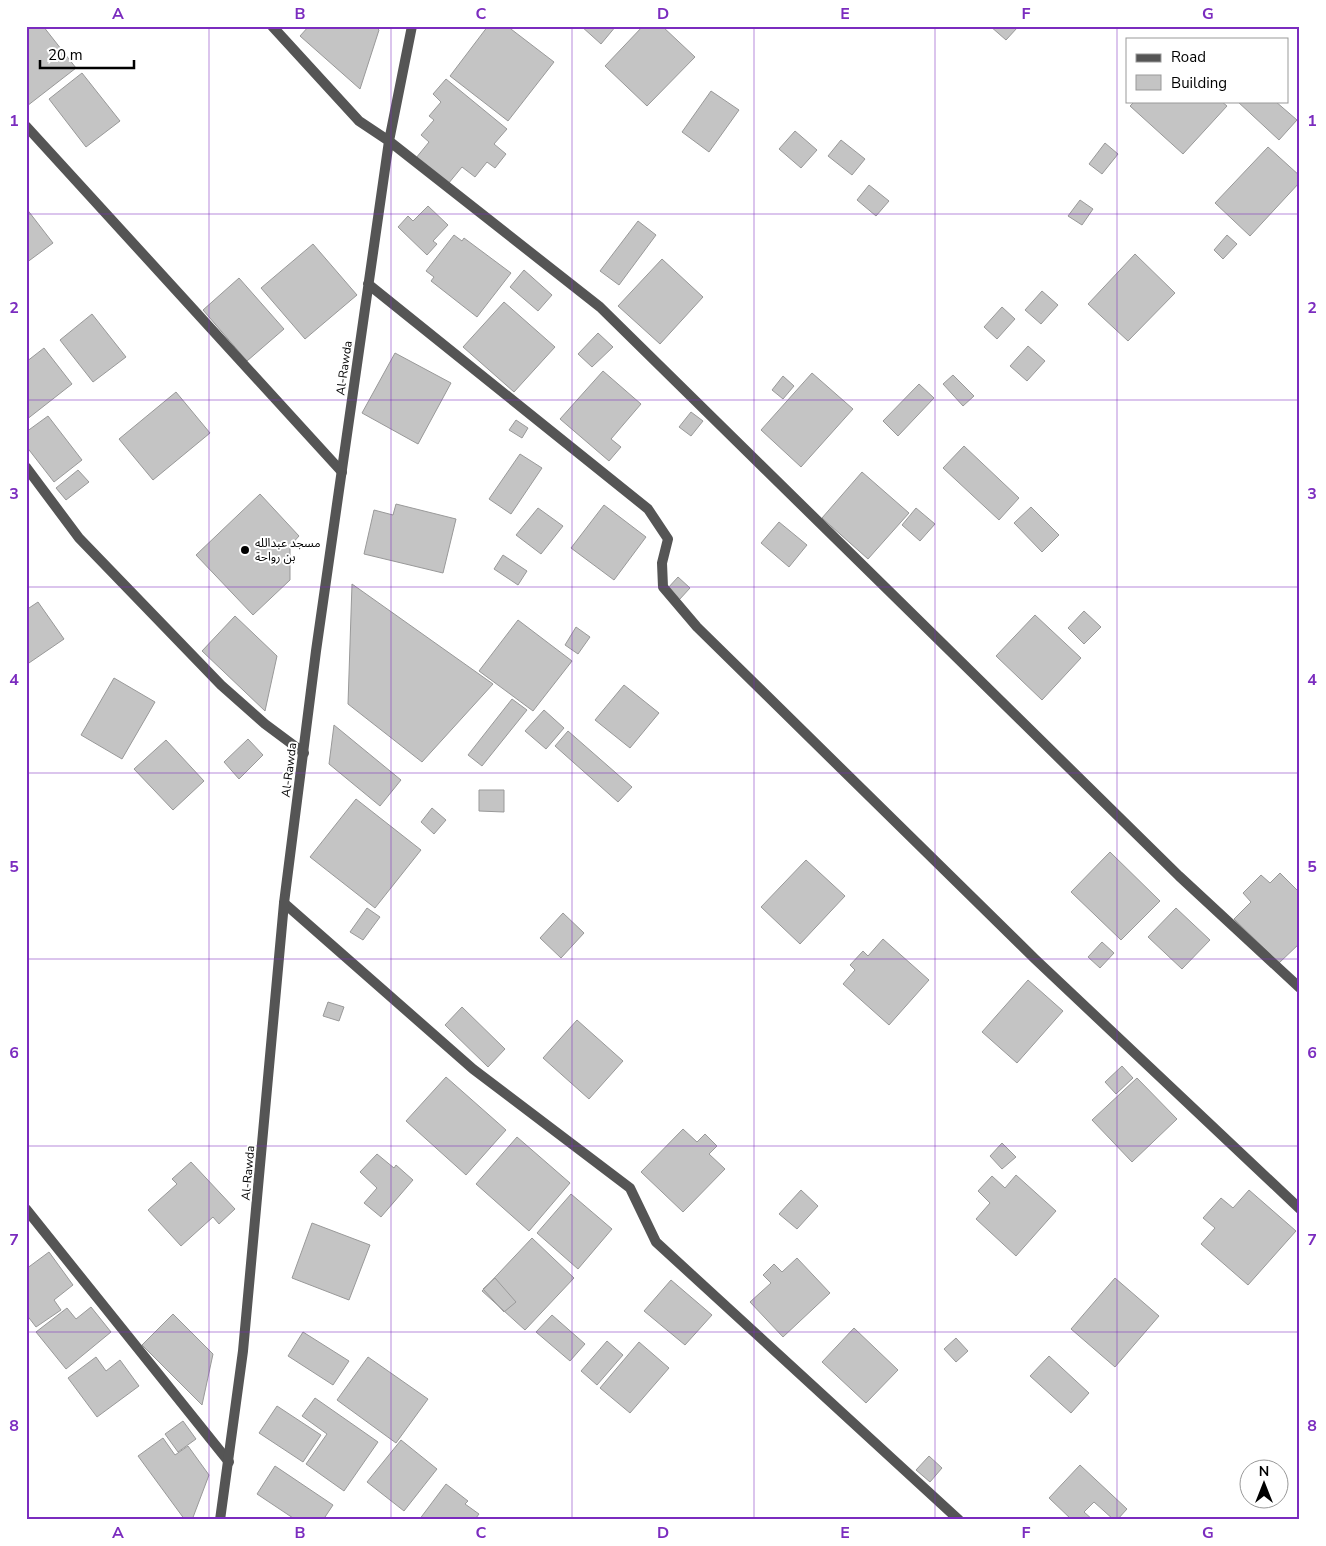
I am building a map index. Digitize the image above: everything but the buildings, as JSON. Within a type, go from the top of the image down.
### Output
[{"type":"street","points":[[272,26],[359,121],[389,141],[600,307],[1179,876],[1300,988]]},
{"type":"street","name":"Al-Rawda","points":[[220,1520],[243,1350],[284,903],[316,651],[389,141],[412,26]]},
{"type":"street","points":[[26,126],[342,472]]},
{"type":"street","points":[[368,284],[648,509],[668,539],[662,563],[663,587],[697,627],[1035,959],[1300,1209]]},
{"type":"street","points":[[26,467],[79,538],[221,685],[266,724],[304,753]]},
{"type":"street","points":[[284,903],[473,1069],[630,1188],[656,1242],[959,1520]]},
{"type":"street","points":[[26,1209],[229,1462]]},
{"type":"place","name":"مسجد عبدالله بن رواحة","points":[[245,550]]}]
